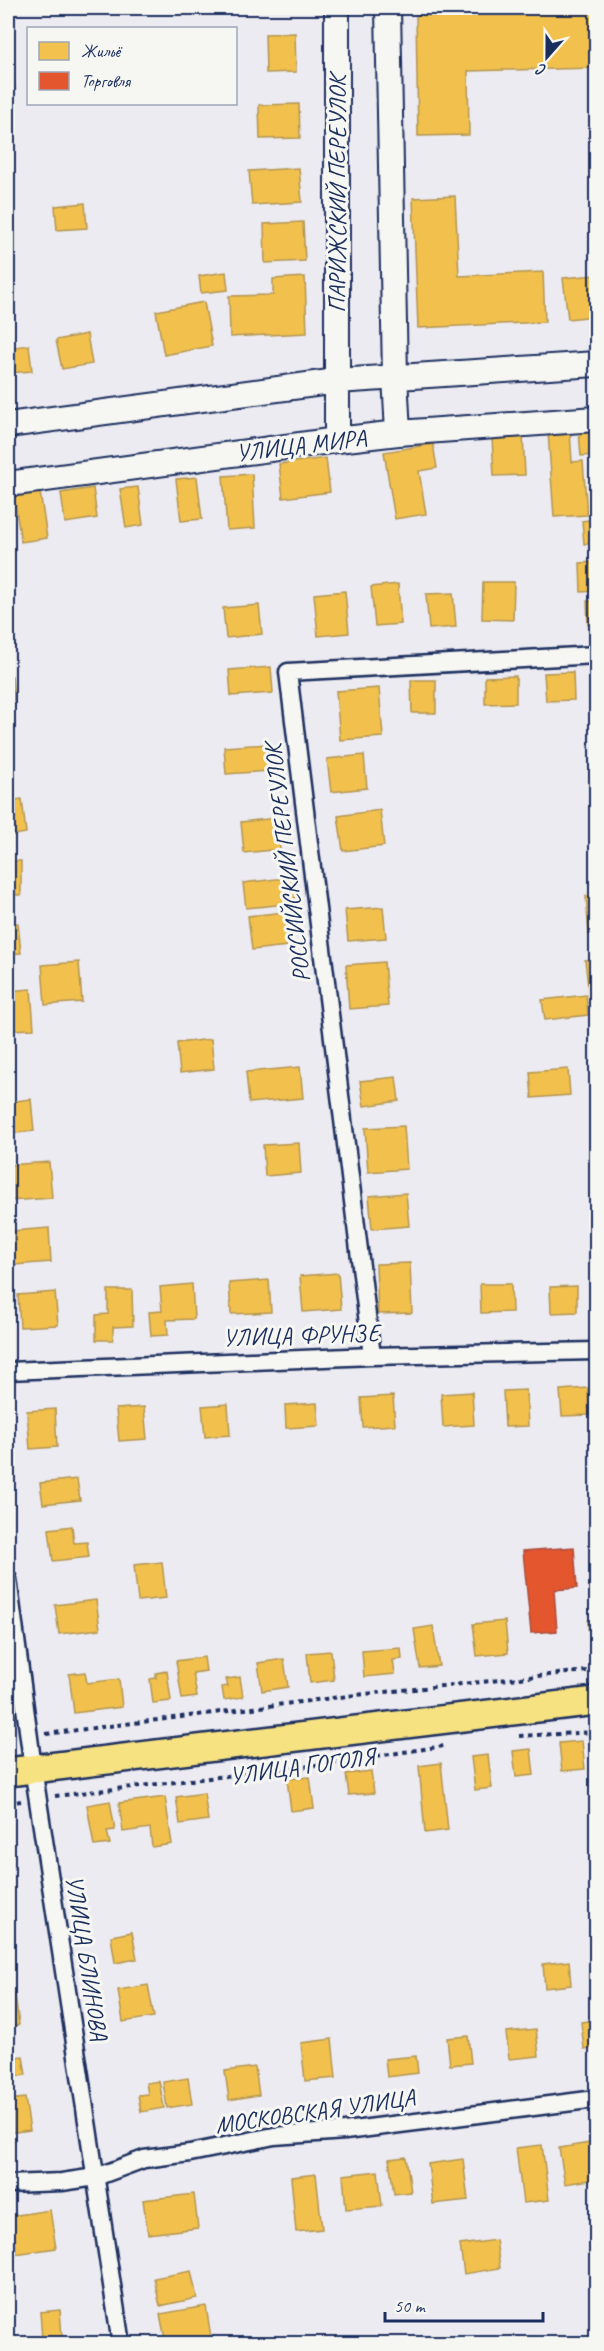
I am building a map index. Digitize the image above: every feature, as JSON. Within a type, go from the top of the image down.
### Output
[{"type":"main road","name":"УЛИЦА ГОГОЛЯ","points":[[20,1770],[597,1701]]},
{"type":"street","name":"ПАРИЖСКИЙ ПЕРЕУЛОК","points":[[337,8],[337,440]]},
{"type":"street","points":[[388,8],[398,433]]},
{"type":"street","points":[[8,425],[337,381],[597,364]]},
{"type":"street","name":"УЛИЦА МИРА","points":[[8,484],[398,433],[597,419]]},
{"type":"street","name":"РОССИЙСКИЙ ПЕРЕУЛОК","points":[[372,1356],[288,672],[597,655]]},
{"type":"street","name":"УЛИЦА ФРУНЗЕ","points":[[8,1371],[372,1356],[597,1351]]},
{"type":"street","name":"УЛИЦА БЛИНОВА","points":[[8,1579],[29,1736],[20,1770],[38,1798],[121,2343]]},
{"type":"street","name":"МОСКОВСКАЯ УЛИЦА","points":[[8,2184],[62,2182],[96,2176],[144,2159],[190,2153],[274,2136],[345,2131],[597,2099]]},
{"type":"path","points":[[29,1736],[356,1695],[597,1670]]},
{"type":"path","points":[[511,1737],[597,1732]]},
{"type":"path","name":"УЛИЦА ГОГОЛЯ","points":[[8,1803],[303,1767],[453,1744]]},
{"type":"building: Жильё","points":[[596,11],[596,68],[468,71],[469,135],[418,136],[416,15]]},
{"type":"building: Жильё","points":[[295,33],[296,72],[266,73],[265,34]]},
{"type":"building: Жильё","points":[[8,71],[13,71],[15,90],[8,91]]},
{"type":"building: Жильё","points":[[299,104],[300,138],[260,139],[259,105]]},
{"type":"building: Жильё","points":[[299,168],[302,202],[252,205],[249,171]]},
{"type":"building: Жильё","points":[[455,196],[459,276],[543,272],[545,322],[418,328],[413,198]]},
{"type":"building: Жильё","points":[[85,203],[87,228],[57,230],[55,206]]},
{"type":"building: Жильё","points":[[303,222],[305,261],[265,263],[264,224]]},
{"type":"building: Жильё","points":[[226,272],[228,290],[201,293],[199,276]]},
{"type":"building: Жильё","points":[[596,275],[596,316],[568,319],[563,278]]},
{"type":"building: Жильё","points":[[305,277],[307,333],[230,337],[229,296],[273,295],[273,279]]},
{"type":"building: Жильё","points":[[204,302],[212,346],[164,355],[156,311]]},
{"type":"building: Жильё","points":[[87,334],[92,364],[62,369],[56,340]]},
{"type":"building: Жильё","points":[[29,345],[32,371],[8,373],[8,348]]},
{"type":"building: Жильё","points":[[596,430],[596,455],[581,456],[579,432]]},
{"type":"building: Жильё","points":[[570,431],[572,462],[583,461],[587,515],[554,517],[548,432]]},
{"type":"building: Жильё","points":[[523,435],[525,475],[494,476],[492,437]]},
{"type":"building: Жильё","points":[[433,444],[437,468],[419,471],[426,514],[395,519],[384,452]]},
{"type":"building: Жильё","points":[[326,458],[330,492],[283,498],[279,464]]},
{"type":"building: Жильё","points":[[252,474],[255,528],[227,530],[223,476]]},
{"type":"building: Жильё","points":[[197,477],[202,519],[181,521],[176,479]]},
{"type":"building: Жильё","points":[[138,487],[143,525],[126,528],[120,489]]},
{"type":"building: Жильё","points":[[93,488],[97,518],[65,523],[61,493]]},
{"type":"building: Жильё","points":[[40,492],[47,538],[21,542],[14,496]]},
{"type":"building: Жильё","points":[[596,519],[596,543],[584,544],[582,521]]},
{"type":"building: Жильё","points":[[596,562],[596,591],[581,592],[580,563]]},
{"type":"building: Жильё","points":[[483,582],[514,582],[513,620],[482,619]]},
{"type":"building: Жильё","points":[[398,584],[401,624],[375,626],[371,587]]},
{"type":"building: Жильё","points":[[345,591],[349,633],[318,636],[314,594]]},
{"type":"building: Жильё","points":[[453,593],[456,627],[429,629],[426,594]]},
{"type":"building: Жильё","points":[[587,601],[596,601],[596,625],[588,625]]},
{"type":"building: Жильё","points":[[259,605],[262,634],[226,638],[223,608]]},
{"type":"building: Жильё","points":[[271,667],[273,693],[231,696],[229,670]]},
{"type":"building: Жильё","points":[[573,672],[574,700],[546,701],[544,673]]},
{"type":"building: Жильё","points":[[12,676],[14,700],[8,701],[8,677]]},
{"type":"building: Жильё","points":[[516,676],[516,703],[485,704],[485,677]]},
{"type":"building: Жильё","points":[[411,680],[436,680],[436,713],[412,713]]},
{"type":"building: Жильё","points":[[379,688],[383,737],[340,740],[336,691]]},
{"type":"building: Жильё","points":[[268,744],[269,771],[226,774],[224,747]]},
{"type":"building: Жильё","points":[[364,755],[367,788],[331,792],[327,759]]},
{"type":"building: Жильё","points":[[596,771],[596,812],[592,813],[590,772]]},
{"type":"building: Жильё","points":[[22,799],[26,833],[8,836],[8,801]]},
{"type":"building: Жильё","points":[[380,810],[384,846],[343,851],[338,816]]},
{"type":"building: Жильё","points":[[276,818],[280,849],[244,853],[241,822]]},
{"type":"building: Жильё","points":[[8,861],[21,861],[21,895],[8,895]]},
{"type":"building: Жильё","points":[[293,877],[296,903],[246,908],[243,883]]},
{"type":"building: Жильё","points":[[596,895],[596,934],[589,935],[586,896]]},
{"type":"building: Жильё","points":[[383,907],[386,938],[348,941],[345,910]]},
{"type":"building: Жильё","points":[[285,912],[288,946],[252,950],[248,916]]},
{"type":"building: Жильё","points":[[18,923],[21,953],[8,954],[8,924]]},
{"type":"building: Жильё","points":[[596,959],[596,995],[589,996],[585,960]]},
{"type":"building: Жильё","points":[[79,962],[82,1002],[45,1005],[42,965]]},
{"type":"building: Жильё","points":[[384,962],[388,1006],[349,1009],[346,965]]},
{"type":"building: Жильё","points":[[31,989],[34,1029],[8,1030],[8,991]]},
{"type":"building: Жильё","points":[[586,995],[588,1015],[545,1020],[542,1000]]},
{"type":"building: Жильё","points":[[211,1039],[214,1069],[180,1073],[177,1043]]},
{"type":"building: Жильё","points":[[300,1067],[303,1098],[249,1103],[246,1072]]},
{"type":"building: Жильё","points":[[568,1069],[570,1095],[532,1098],[530,1072]]},
{"type":"building: Жильё","points":[[396,1077],[399,1101],[364,1106],[360,1081]]},
{"type":"building: Жильё","points":[[31,1099],[34,1131],[8,1134],[8,1102]]},
{"type":"building: Жильё","points":[[404,1126],[407,1169],[368,1172],[365,1128]]},
{"type":"building: Жильё","points":[[299,1143],[301,1173],[265,1176],[263,1145]]},
{"type":"building: Жильё","points":[[49,1162],[52,1198],[8,1201],[8,1165]]},
{"type":"building: Жильё","points":[[406,1193],[409,1226],[372,1229],[369,1196]]},
{"type":"building: Жильё","points":[[49,1228],[51,1262],[14,1265],[12,1231]]},
{"type":"building: Жильё","points":[[410,1263],[412,1313],[378,1314],[376,1264]]},
{"type":"building: Жильё","points":[[338,1273],[341,1309],[303,1312],[300,1276]]},
{"type":"building: Жильё","points":[[269,1280],[271,1312],[231,1314],[229,1283]]},
{"type":"building: Жильё","points":[[192,1284],[194,1319],[167,1320],[168,1335],[151,1336],[149,1312],[162,1311],[160,1287]]},
{"type":"building: Жильё","points":[[480,1284],[511,1284],[512,1312],[481,1313]]},
{"type":"building: Жильё","points":[[577,1286],[577,1312],[551,1313],[550,1287]]},
{"type":"building: Жильё","points":[[108,1290],[132,1290],[133,1326],[113,1327],[113,1340],[96,1340],[96,1315],[108,1314]]},
{"type":"building: Жильё","points":[[55,1292],[58,1325],[20,1327],[18,1295]]},
{"type":"building: Жильё","points":[[588,1388],[589,1415],[562,1416],[560,1390]]},
{"type":"building: Жильё","points":[[526,1390],[528,1426],[505,1427],[503,1391]]},
{"type":"building: Жильё","points":[[472,1392],[474,1425],[443,1427],[441,1394]]},
{"type":"building: Жильё","points":[[393,1396],[395,1425],[363,1427],[361,1398]]},
{"type":"building: Жильё","points":[[317,1403],[319,1426],[286,1428],[285,1405]]},
{"type":"building: Жильё","points":[[228,1404],[230,1435],[205,1437],[202,1406]]},
{"type":"building: Жильё","points":[[144,1407],[147,1439],[119,1441],[116,1409]]},
{"type":"building: Жильё","points":[[55,1409],[57,1447],[30,1449],[27,1411]]},
{"type":"building: Жильё","points":[[77,1479],[80,1500],[43,1504],[40,1483]]},
{"type":"building: Жильё","points":[[72,1526],[74,1543],[87,1542],[89,1557],[53,1561],[49,1529]]},
{"type":"building: Жильё","points":[[162,1562],[166,1598],[138,1601],[134,1565]]},
{"type":"building: Жильё","points":[[96,1600],[100,1629],[59,1634],[55,1605]]},
{"type":"building: Жильё","points":[[596,1620],[596,1650],[590,1650],[588,1621]]},
{"type":"building: Жильё","points":[[505,1621],[508,1653],[477,1656],[473,1624]]},
{"type":"building: Жильё","points":[[433,1626],[439,1666],[420,1668],[414,1629]]},
{"type":"building: Жильё","points":[[401,1648],[402,1659],[393,1660],[395,1674],[364,1677],[362,1651]]},
{"type":"building: Жильё","points":[[331,1651],[334,1680],[310,1683],[307,1653]]},
{"type":"building: Жильё","points":[[204,1657],[206,1671],[193,1673],[197,1697],[182,1699],[176,1661]]},
{"type":"building: Жильё","points":[[284,1659],[288,1687],[262,1691],[258,1663]]},
{"type":"building: Жильё","points":[[167,1671],[171,1701],[153,1703],[150,1679],[156,1678],[156,1673]]},
{"type":"building: Жильё","points":[[85,1672],[87,1683],[119,1679],[122,1707],[74,1713],[69,1674]]},
{"type":"building: Жильё","points":[[240,1677],[243,1697],[224,1700],[222,1687],[228,1686],[226,1679]]},
{"type":"building: Жильё","points":[[582,1741],[585,1769],[562,1771],[559,1743]]},
{"type":"building: Жильё","points":[[531,1749],[534,1775],[516,1777],[513,1751]]},
{"type":"building: Жильё","points":[[488,1755],[492,1788],[475,1790],[471,1757]]},
{"type":"building: Жильё","points":[[441,1763],[448,1830],[425,1833],[419,1766]]},
{"type":"building: Жильё","points":[[371,1771],[374,1793],[349,1795],[346,1774]]},
{"type":"building: Жильё","points":[[310,1777],[314,1808],[291,1811],[287,1779]]},
{"type":"building: Жильё","points":[[204,1793],[208,1820],[180,1824],[176,1797]]},
{"type":"building: Жильё","points":[[165,1797],[172,1844],[152,1847],[150,1828],[123,1832],[119,1803]]},
{"type":"building: Жильё","points":[[110,1801],[115,1830],[107,1831],[110,1844],[94,1846],[87,1805]]},
{"type":"building: Жильё","points":[[132,1932],[137,1959],[115,1963],[111,1936]]},
{"type":"building: Жильё","points":[[8,1937],[12,1968],[8,1968]]},
{"type":"building: Жильё","points":[[569,1961],[571,1985],[545,1988],[543,1964]]},
{"type":"building: Жильё","points":[[148,1985],[154,2017],[123,2022],[118,1990]]},
{"type":"building: Жильё","points":[[15,1995],[19,2025],[8,2027],[8,1996]]},
{"type":"building: Жильё","points":[[596,2020],[596,2048],[584,2049],[581,2022]]},
{"type":"building: Жильё","points":[[536,2029],[539,2056],[509,2059],[506,2032]]},
{"type":"building: Жильё","points":[[468,2036],[471,2063],[450,2065],[447,2038]]},
{"type":"building: Жильё","points":[[332,2039],[336,2078],[305,2081],[301,2043]]},
{"type":"building: Жильё","points":[[23,2056],[26,2075],[8,2078],[8,2058]]},
{"type":"building: Жильё","points":[[416,2056],[418,2073],[387,2077],[385,2059]]},
{"type":"building: Жильё","points":[[255,2067],[259,2095],[229,2100],[225,2071]]},
{"type":"building: Жильё","points":[[188,2078],[192,2104],[167,2108],[163,2082]]},
{"type":"building: Жильё","points":[[159,2081],[164,2108],[141,2112],[138,2095],[148,2094],[146,2083]]},
{"type":"building: Жильё","points":[[25,2098],[30,2130],[8,2133],[8,2100]]},
{"type":"building: Жильё","points":[[596,2142],[596,2179],[565,2184],[559,2148]]},
{"type":"building: Жильё","points":[[542,2145],[549,2200],[523,2203],[516,2148]]},
{"type":"building: Жильё","points":[[406,2157],[411,2192],[394,2194],[389,2159]]},
{"type":"building: Жильё","points":[[463,2159],[468,2200],[433,2204],[428,2164]]},
{"type":"building: Жильё","points":[[378,2171],[382,2206],[346,2209],[343,2175]]},
{"type":"building: Жильё","points":[[316,2174],[322,2229],[296,2232],[291,2177]]},
{"type":"building: Жильё","points":[[194,2194],[198,2228],[148,2234],[143,2200]]},
{"type":"building: Жильё","points":[[50,2210],[56,2248],[16,2254],[11,2216]]},
{"type":"building: Жильё","points":[[496,2240],[500,2268],[464,2274],[460,2245]]},
{"type":"building: Жильё","points":[[191,2271],[197,2298],[160,2306],[154,2278]]},
{"type":"building: Жильё","points":[[206,2306],[211,2337],[166,2344],[160,2314]]},
{"type":"building: Жильё","points":[[60,2310],[62,2337],[42,2339],[40,2312]]},
{"type":"building: Торговля","points":[[574,1547],[577,1588],[554,1590],[557,1631],[531,1633],[523,1551]]}]
